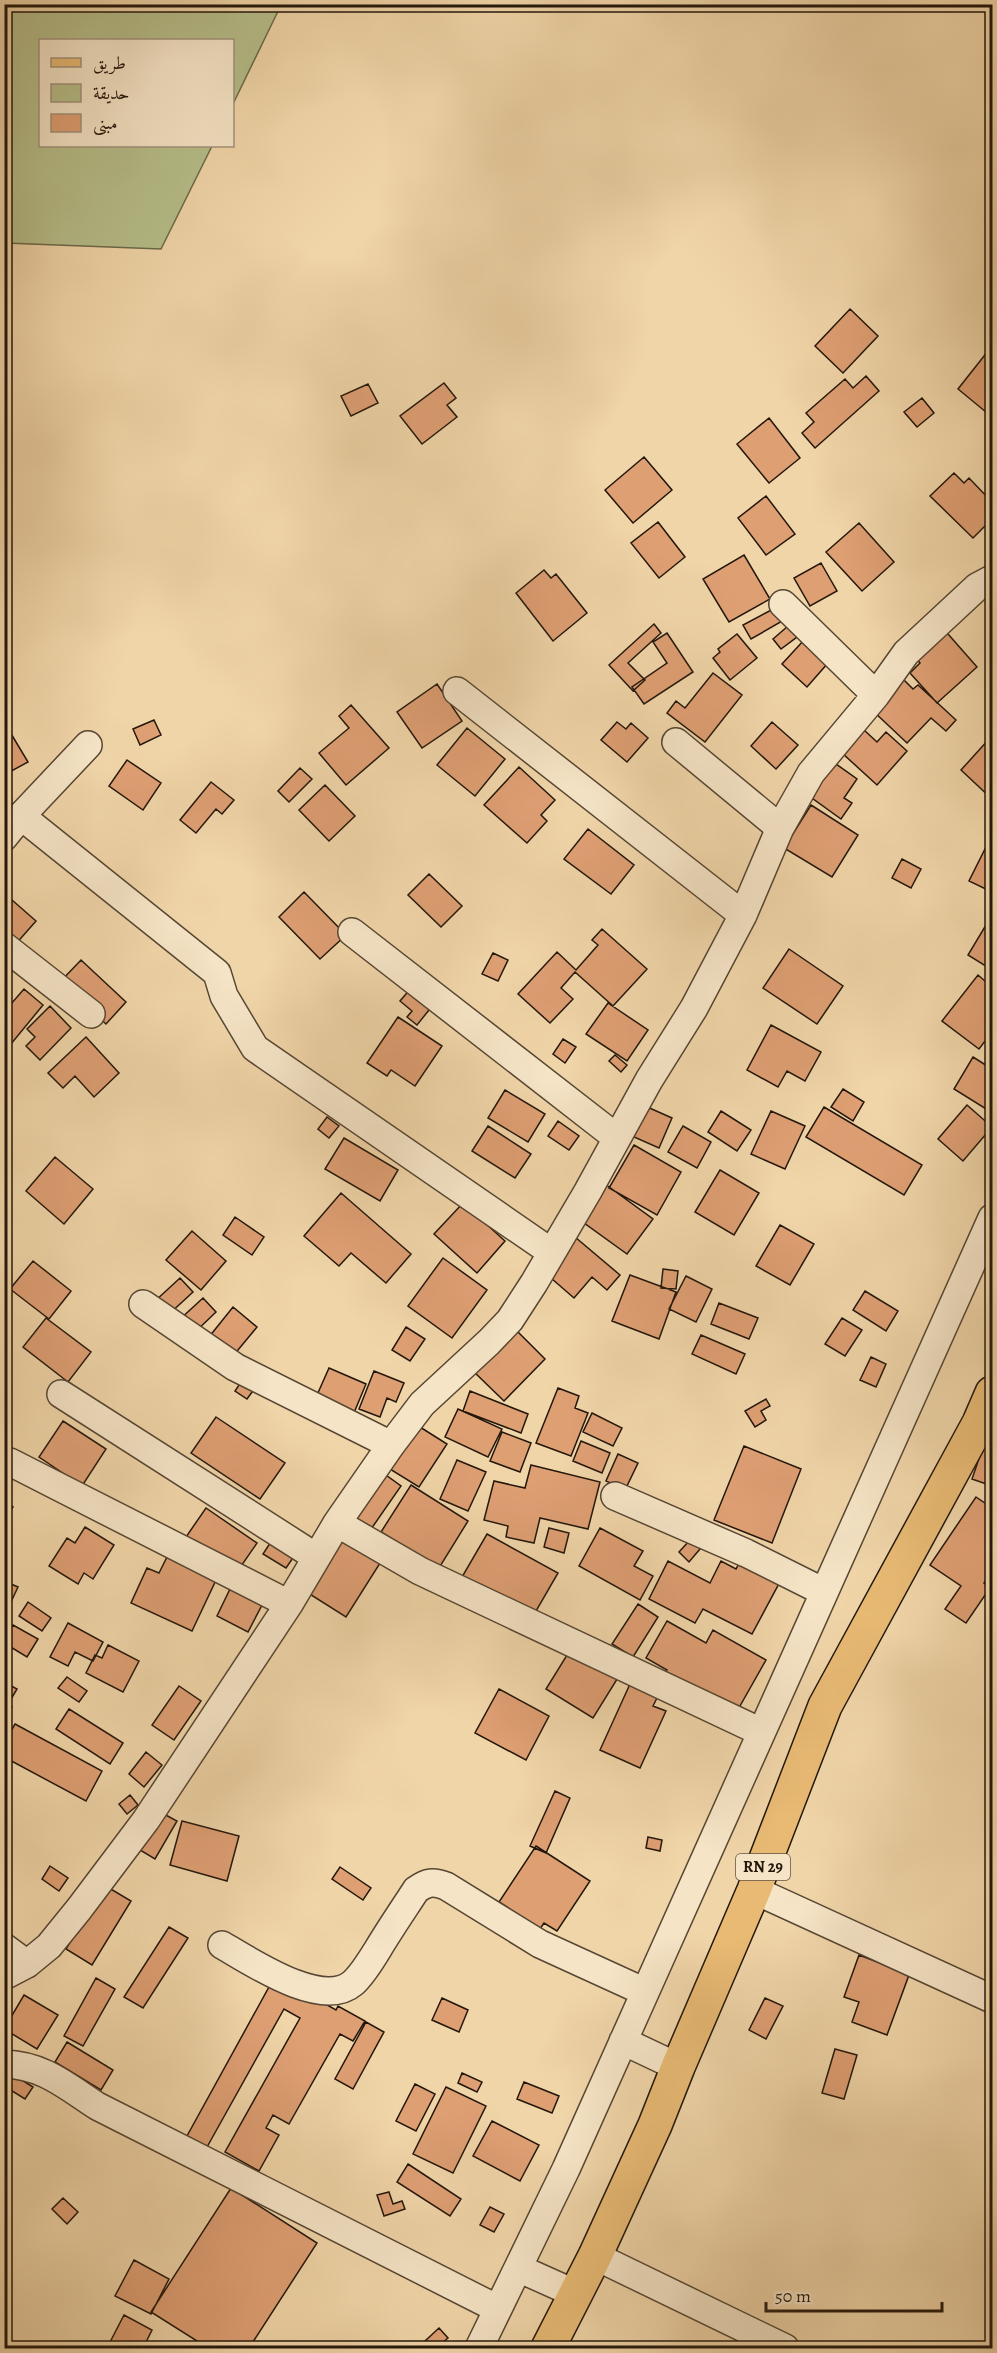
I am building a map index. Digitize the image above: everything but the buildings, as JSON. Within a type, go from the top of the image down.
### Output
[{"type":"main road","name":"RN 29","points":[[548,2349],[595,2256],[655,2125],[754,1890],[825,1706],[974,1433],[993,1393]]},
{"type":"street","points":[[4,1947],[16,1970],[49,1946],[72,1919],[146,1820],[391,1445],[422,1404],[510,1320],[649,1080],[694,1008],[743,915],[780,828],[811,772],[876,695],[906,653],[977,587],[993,579]]},
{"type":"street","points":[[783,604],[876,695]]},
{"type":"street","points":[[457,691],[743,915]]},
{"type":"street","points":[[676,742],[780,828]]},
{"type":"street","points":[[88,745],[13,826],[217,973],[224,996],[255,1048],[551,1252]]},
{"type":"street","points":[[352,932],[617,1138]]},
{"type":"street","points":[[4,946],[91,1014]]},
{"type":"street","points":[[479,2349],[623,2042],[760,1732],[993,1218]]},
{"type":"street","points":[[143,1304],[235,1367],[391,1445]]},
{"type":"street","points":[[61,1394],[316,1557]]},
{"type":"street","points":[[10,1462],[289,1604]]},
{"type":"street","points":[[615,1496],[746,1553],[824,1592]]},
{"type":"street","points":[[338,1523],[420,1571],[760,1732]]},
{"type":"street","points":[[222,1945],[275,1976],[315,1989],[336,1991],[352,1983],[367,1965],[416,1890],[425,1883],[434,1882],[446,1886],[540,1944],[645,1992]]},
{"type":"street","points":[[754,1890],[993,2000]]},
{"type":"street","points":[[623,2042],[678,2067]]},
{"type":"street","points":[[4,2064],[24,2064],[46,2073],[97,2106],[498,2309]]},
{"type":"street","points":[[595,2256],[785,2349]]},
{"type":"street","points":[[518,2268],[576,2294]]},
{"type":"green space","points":[[5,4],[281,5],[234,102],[234,39],[39,39],[39,147],[212,147],[161,249],[5,243]]}]
